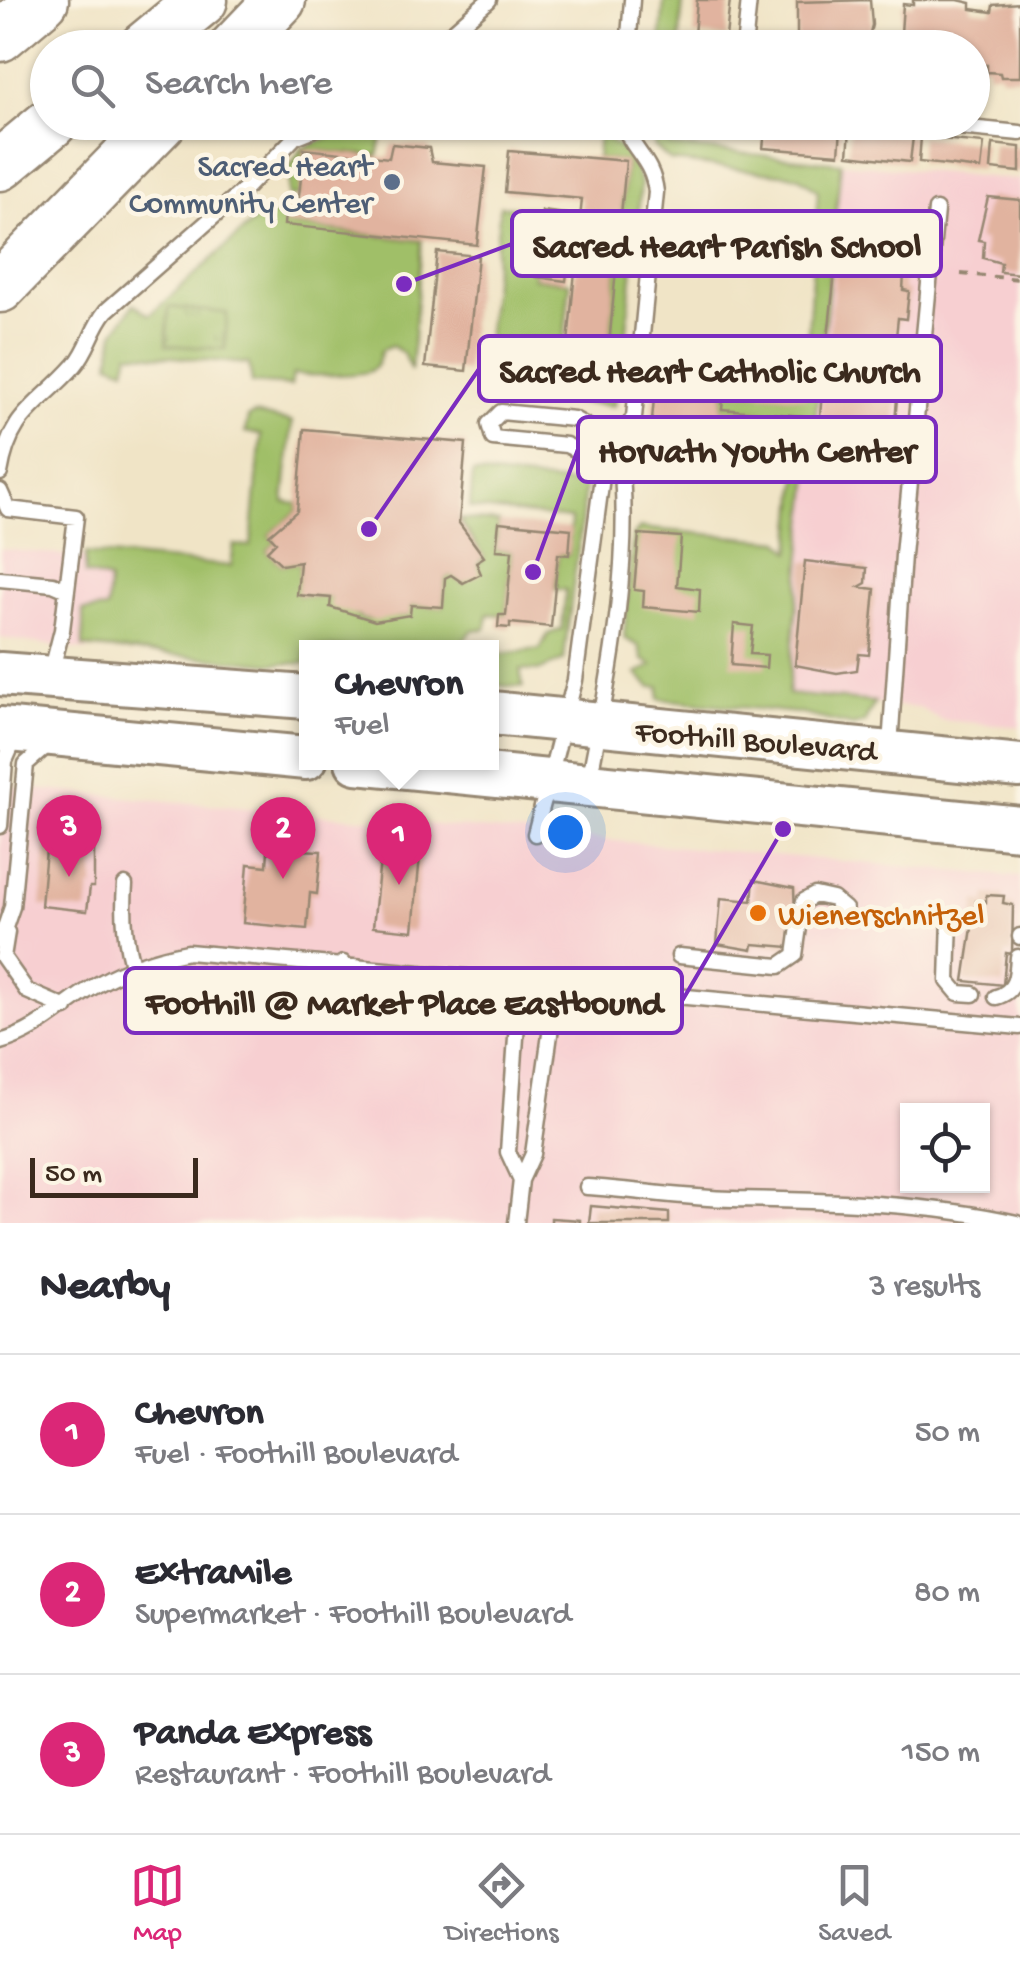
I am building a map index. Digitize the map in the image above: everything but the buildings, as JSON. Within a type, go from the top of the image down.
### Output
[{"type":"highway","points":[[0,36],[44,0]]},
{"type":"highway","points":[[166,30],[202,0]]},
{"type":"highway","points":[[251,30],[280,0]]},
{"type":"highway","points":[[0,166],[31,140]]},
{"type":"highway","points":[[0,287],[143,140]]},
{"type":"main road","points":[[0,674],[299,695]]},
{"type":"main road","points":[[299,696],[235,717],[52,706],[31,714],[26,732],[299,757]]},
{"type":"main road","name":"Foothill Boulevard","points":[[499,714],[1020,766]]},
{"type":"main road","name":"Foothill Boulevard","points":[[441,770],[1020,828]]},
{"type":"lane","points":[[455,30],[489,0]]},
{"type":"lane","points":[[630,30],[632,0]]},
{"type":"lane","points":[[746,30],[748,0]]},
{"type":"lane","points":[[990,131],[1020,134]]},
{"type":"lane","points":[[0,473],[5,445],[15,424],[30,404],[78,362],[90,331],[106,311],[245,189],[292,140]]},
{"type":"lane","points":[[568,782],[581,722],[575,680],[604,462],[634,417],[656,192],[651,164],[631,140]]},
{"type":"lane","points":[[890,752],[902,555],[936,210]]},
{"type":"lane","points":[[619,444],[574,419],[501,412],[489,424],[493,438],[566,445],[623,471]]},
{"type":"lane","points":[[535,834],[568,782],[581,722],[623,525],[619,444]]},
{"type":"lane","points":[[0,491],[8,509],[76,518],[50,678]]},
{"type":"lane","points":[[0,579],[53,584],[67,590]]},
{"type":"lane","points":[[0,826],[5,762],[26,732]]},
{"type":"lane","points":[[26,732],[26,764],[3,957],[27,991],[66,1008]]},
{"type":"lane","points":[[125,885],[122,926],[130,969],[150,1014]]},
{"type":"lane","points":[[678,956],[780,966],[795,955],[804,901],[815,895],[833,899],[845,908]]},
{"type":"lane","points":[[950,918],[948,982],[958,993],[973,994]]},
{"type":"lane","points":[[0,1042],[56,1017],[98,984],[152,959],[188,952],[1020,1026]]},
{"type":"lane","points":[[996,997],[1008,994],[1013,986],[1018,957]]},
{"type":"lane","points":[[337,1017],[342,963]]},
{"type":"lane","points":[[520,980],[508,1152],[521,1180]]},
{"type":"lane","points":[[516,1223],[521,1180],[533,1154],[557,985]]},
{"type":"lane","points":[[587,1187],[729,1199],[813,1198],[982,1215],[1016,1223]]},
{"type":"path","points":[[961,274],[1020,279]]},
{"type":"shaded area","points":[[841,163],[1020,180],[1020,727],[941,720],[919,708],[788,695]]},
{"type":"shaded area","points":[[0,549],[86,557],[85,574],[109,580],[107,609],[83,612],[81,639],[89,651],[0,638]]},
{"type":"shaded area","points":[[0,786],[1020,877],[1020,1223],[0,1223]]},
{"type":"green space","points":[[664,0],[683,0],[680,30],[661,30]]},
{"type":"green space","points":[[323,140],[381,140],[378,156],[304,149],[299,196],[288,196],[290,167],[301,149]]},
{"type":"green space","points":[[598,140],[609,140],[631,157],[641,184],[626,339],[621,339],[614,406],[482,393],[500,206],[540,209],[533,278],[570,282],[560,383],[605,388],[626,162],[597,159]]},
{"type":"green space","points":[[656,140],[671,140],[670,146],[841,163],[788,694],[875,702],[864,723],[853,726],[798,713],[659,699],[660,687],[650,687],[637,674],[652,665],[643,660],[639,646],[624,638],[633,536],[640,528],[781,541],[791,552],[803,417],[722,409],[724,391],[807,397],[669,358],[670,341],[798,353],[799,341],[808,333],[818,191],[798,176],[671,161],[654,147]]},
{"type":"green space","points":[[245,212],[285,216],[285,225],[422,241],[411,371],[403,353],[392,346],[382,350],[373,370],[345,375],[293,374],[291,386],[252,383],[249,364],[129,353],[125,369],[110,363],[114,333],[134,304],[150,315],[253,222]]},
{"type":"green space","points":[[169,307],[227,313],[225,349],[166,345]]},
{"type":"green space","points":[[255,414],[292,422],[284,502],[298,504],[297,511],[269,535],[276,542],[267,551],[282,565],[300,562],[298,595],[331,598],[363,620],[409,615],[411,605],[443,607],[445,578],[451,575],[463,583],[484,557],[459,519],[499,522],[496,550],[512,551],[506,615],[488,614],[486,629],[473,630],[464,640],[299,640],[299,663],[83,647],[83,611],[107,609],[109,580],[85,574],[86,553],[231,566],[234,545],[251,546],[261,435],[245,432],[248,417]]},
{"type":"green space","points":[[473,473],[585,485],[564,660],[538,671],[520,670],[523,687],[499,685],[499,654],[540,649],[548,634],[562,629],[566,590],[555,589],[558,554],[569,555],[571,519],[470,508]]},
{"type":"place","name":"Sacred Heart Community Center","points":[[392,182]]},
{"type":"place","name":"Sacred Heart Parish School","points":[[404,284]]},
{"type":"place","name":"Sacred Heart Catholic Church","points":[[369,529]]},
{"type":"place","name":"Horvath Youth Center","points":[[533,572]]},
{"type":"place","name":"Foothill @ Market Place Eastbound","points":[[783,829]]},
{"type":"place","name":"Panda Express","points":[[69,877]]},
{"type":"place","name":"ExtraMile","points":[[283,879]]},
{"type":"place","name":"Chevron","points":[[399,885]]},
{"type":"place","name":"Wienerschnitzel","points":[[758,913]]}]
